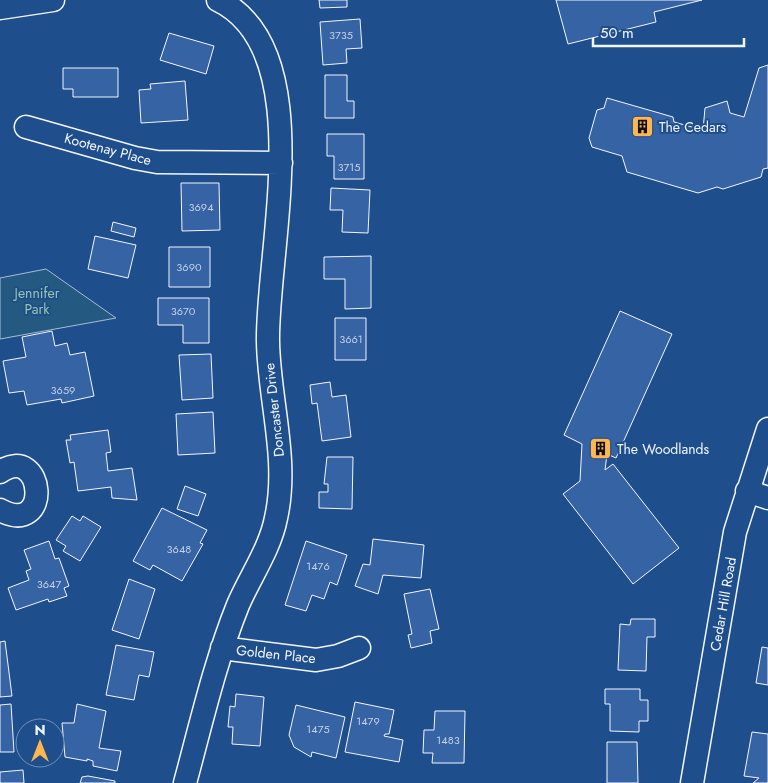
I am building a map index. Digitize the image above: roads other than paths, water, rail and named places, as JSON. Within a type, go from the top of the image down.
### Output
[{"type":"street","points":[[0,8],[53,0]]},
{"type":"street","name":"Doncaster Drive","points":[[184,783],[222,648],[238,604],[276,519],[279,491],[279,446],[269,374],[268,338],[281,163],[274,84],[265,53],[251,26],[229,5],[218,0]]},
{"type":"street","name":"Kootenay Place","points":[[26,127],[135,158],[157,162],[281,163]]},
{"type":"street","name":"Cedar Hill Road","points":[[692,783],[735,532],[768,429]]},
{"type":"street","points":[[0,472],[16,467],[26,470],[34,478],[38,488],[37,499],[31,508],[22,514],[11,515],[0,510]]},
{"type":"street","points":[[747,491],[768,498]]},
{"type":"street","name":"Golden Place","points":[[222,648],[316,660],[338,656],[359,648]]},
{"type":"place","name":"The Cedars","points":[[643,127]]},
{"type":"place","name":"The Woodlands","points":[[601,449]]},
{"type":"park label","name":"Jennifer Park","points":[[37,302]]}]
